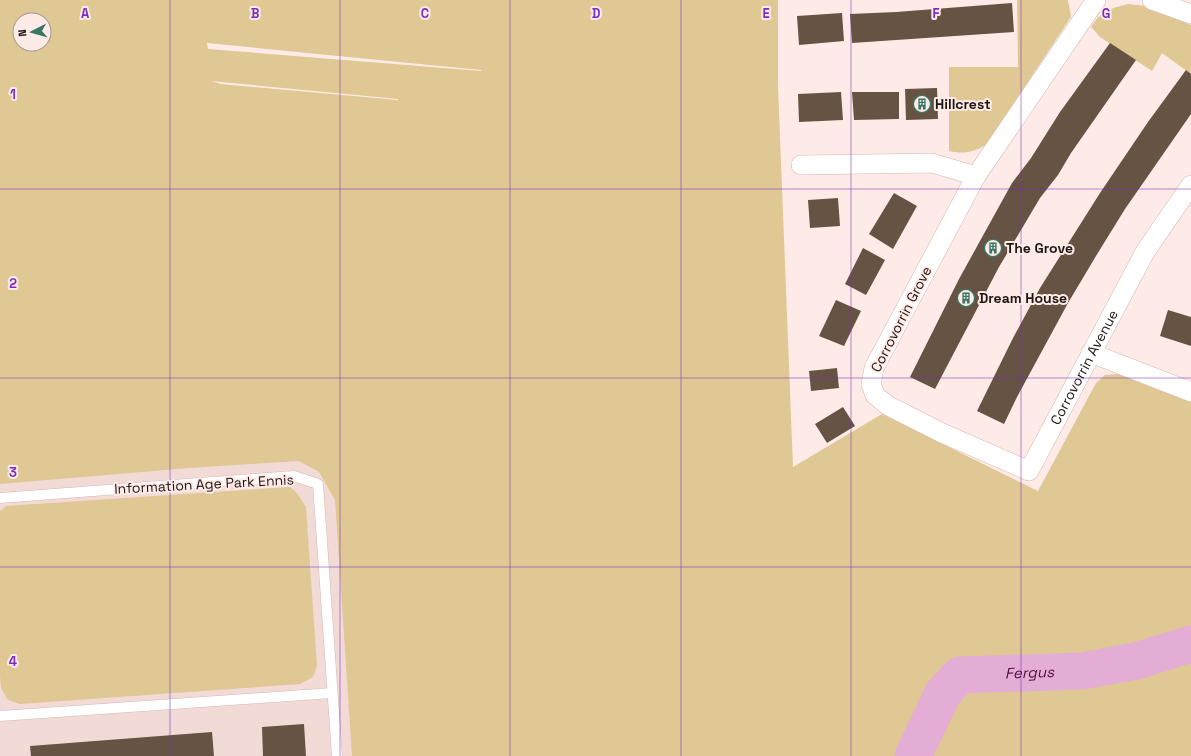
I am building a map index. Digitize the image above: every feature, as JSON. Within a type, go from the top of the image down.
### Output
[{"type":"street","name":"Corrovorrin Grove","points":[[942,433],[887,405],[875,395],[871,384],[874,368],[976,176],[1096,0]]},
{"type":"street","points":[[1152,0],[1191,14]]},
{"type":"street","points":[[801,165],[932,163],[976,176]]},
{"type":"street","name":"Corrovorrin Avenue","points":[[942,433],[1029,471],[1145,252],[1191,185]]},
{"type":"street","points":[[1091,353],[1191,392]]},
{"type":"lane","name":"Information Age Park Ennis","points":[[0,498],[294,476],[318,484],[337,756]]},
{"type":"lane","points":[[0,716],[332,694]]},
{"type":"shaded area","points":[[0,0],[778,0],[778,86],[793,467],[882,414],[1038,491],[1096,383],[1105,375],[1118,374],[1191,401],[1191,756],[352,756],[335,500],[319,472],[299,461],[189,468],[0,484]],"holes":[[[207,43],[481,70],[481,71],[208,49]],[[211,81],[398,99],[398,100],[221,84]]]},
{"type":"shaded area","points":[[1017,0],[1068,0],[1071,17],[986,145],[968,152],[949,151],[949,67],[1018,67]]},
{"type":"shaded area","points":[[1128,4],[1147,6],[1191,25],[1191,74],[1162,53],[1152,71],[1100,37],[1091,27],[1106,11]]},
{"type":"shaded area","points":[[343,444],[367,756],[0,756],[0,482]]},
{"type":"shaded area","points":[[290,487],[297,493],[306,507],[317,666],[313,677],[300,684],[20,704],[8,700],[1,688],[0,676],[0,511],[6,506]]},
{"type":"building","points":[[1012,3],[1014,32],[852,43],[850,14]]},
{"type":"building","points":[[842,13],[844,41],[799,45],[797,16]]},
{"type":"building","points":[[1110,43],[1136,60],[1071,153],[1058,175],[1040,198],[999,267],[935,389],[910,377],[959,279],[1012,183],[1031,158],[1060,112]]},
{"type":"building","points":[[1186,70],[1191,74],[1191,114],[1125,209],[1096,256],[1068,303],[1004,424],[977,411],[1013,338],[1040,288],[1100,193],[1148,122]]},
{"type":"building","name":"Hillcrest","points":[[937,88],[938,119],[906,120],[905,89]]},
{"type":"building","points":[[841,92],[843,120],[799,122],[798,94]]},
{"type":"building","points":[[852,92],[899,92],[899,119],[854,120]]},
{"type":"building","points":[[894,193],[917,206],[893,249],[869,234]]},
{"type":"building","points":[[838,198],[840,226],[810,228],[808,200]]},
{"type":"building","points":[[863,248],[885,260],[866,295],[845,284]]},
{"type":"building","points":[[836,300],[861,311],[844,346],[819,336]]},
{"type":"building","points":[[1168,310],[1191,317],[1191,346],[1160,336]]},
{"type":"building","points":[[837,368],[839,388],[811,391],[809,371]]},
{"type":"building","points":[[843,407],[855,426],[827,443],[815,424]]},
{"type":"building","points":[[304,724],[306,756],[263,756],[262,727]]},
{"type":"building","points":[[212,732],[214,756],[31,756],[30,746]]},
{"type":"waterway","name":"Fergus","points":[[913,756],[943,693],[960,675],[1082,671],[1136,661],[1191,644]]},
{"type":"place","name":"Hillcrest","points":[[922,104]]},
{"type":"place","name":"The Grove","points":[[993,248]]},
{"type":"place","name":"Dream House","points":[[966,298]]}]
